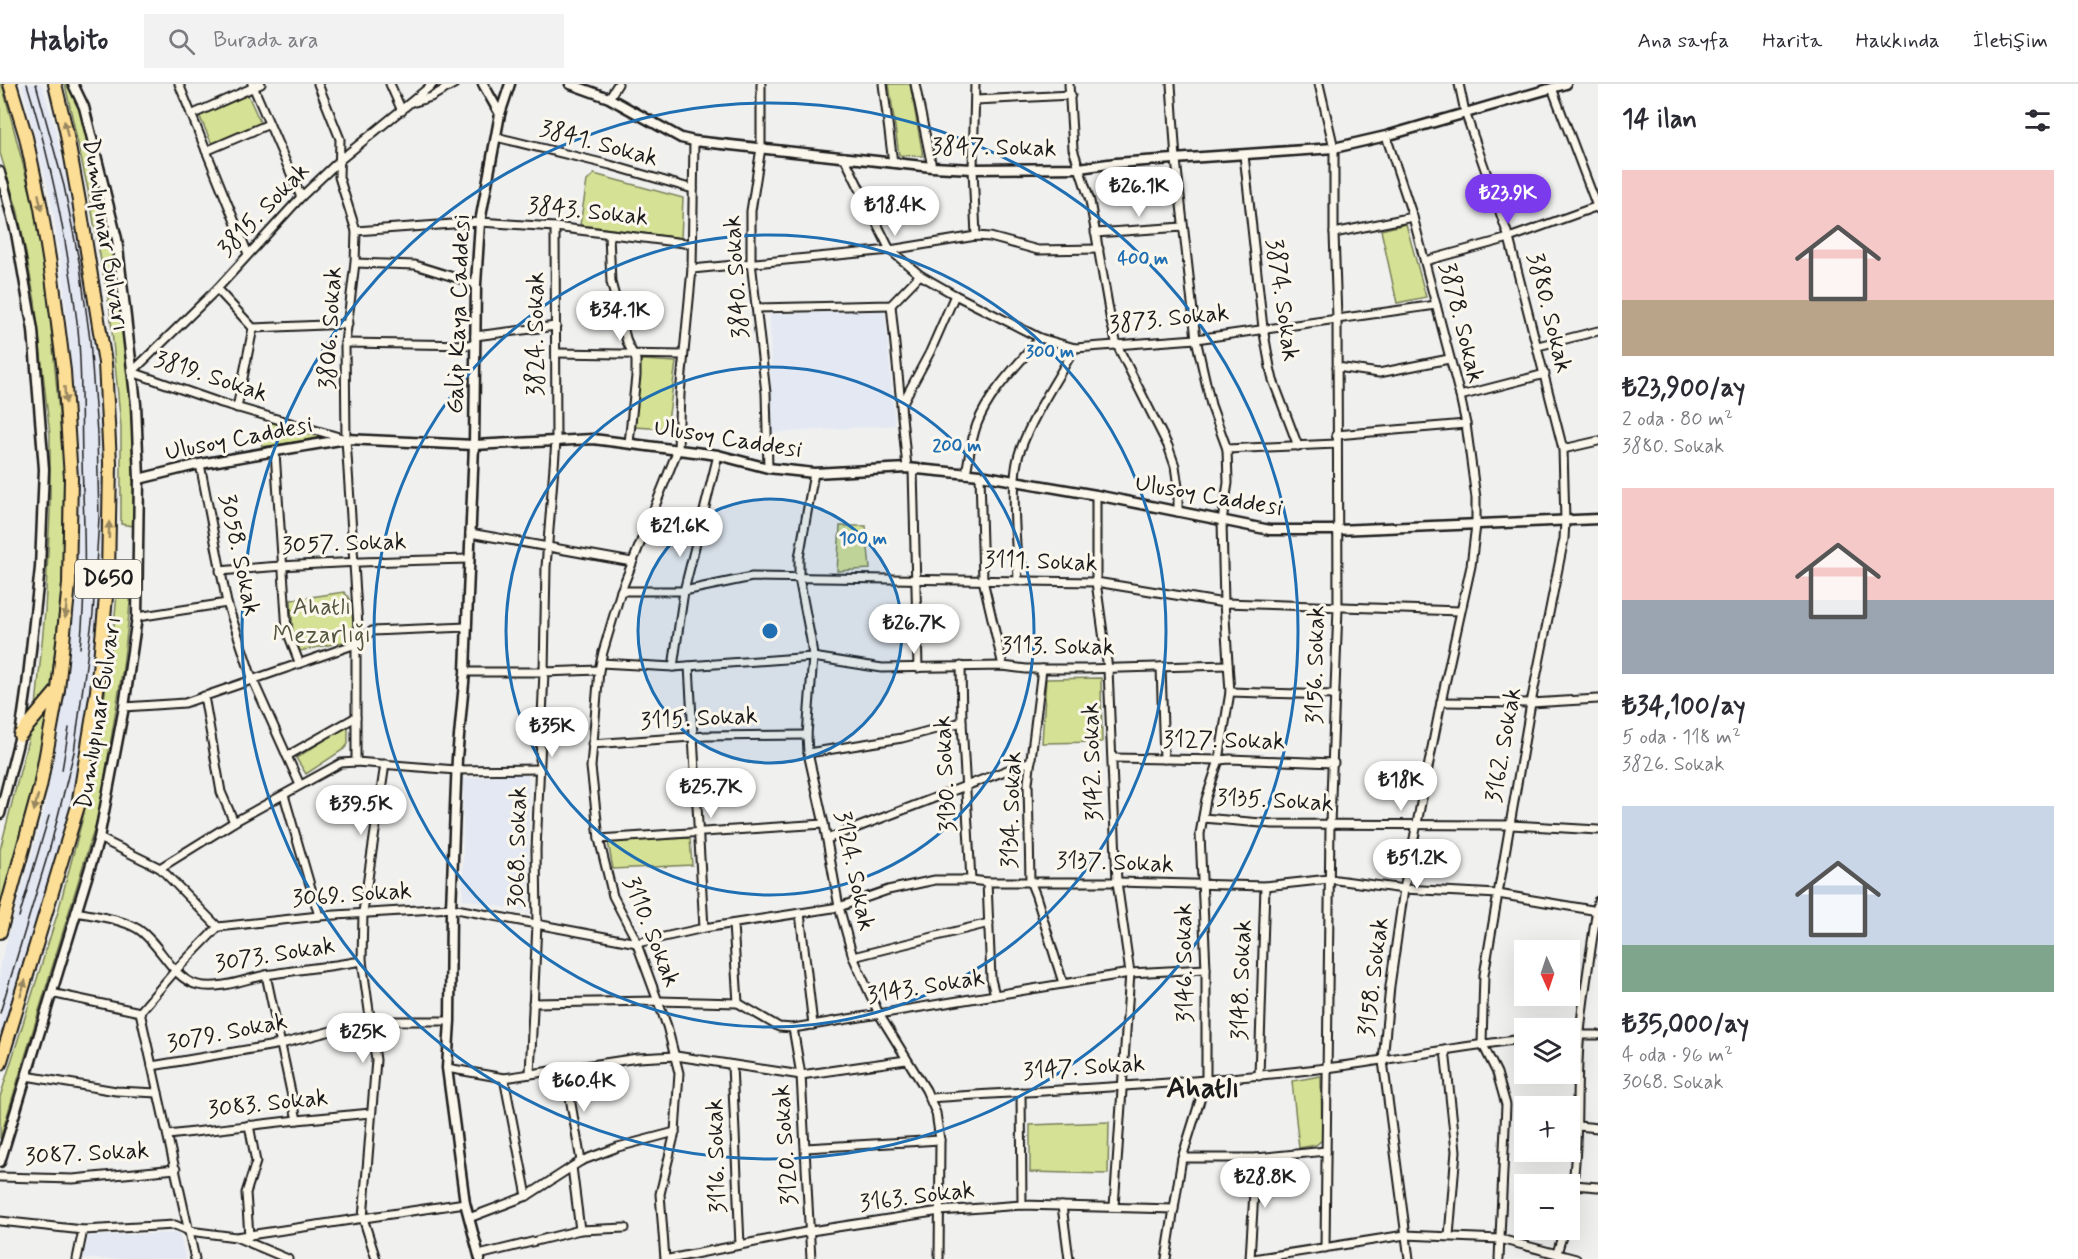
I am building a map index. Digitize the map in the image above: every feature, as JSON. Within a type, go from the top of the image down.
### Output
[{"type":"highway","name":"Dumlupınar Bulvarı","points":[[0,932],[40,787],[58,690],[69,584],[71,478],[64,371],[41,208],[26,137],[10,84]]},
{"type":"highway","name":"Dumlupınar Bulvarı","points":[[0,1064],[78,806],[97,691],[108,576],[110,463],[105,363],[79,201],[55,84]]},
{"type":"highway","points":[[20,735],[58,690]]},
{"type":"street","name":"Dumlupınar Bulvarı","points":[[0,1162],[99,838],[124,707],[137,617],[139,479],[136,404],[117,239],[84,107],[73,84]]},
{"type":"street","points":[[179,84],[248,254]]},
{"type":"street","name":"3806. Sokak","points":[[318,84],[340,139],[341,185],[356,231],[345,343],[346,438],[358,626],[356,762]]},
{"type":"street","points":[[390,84],[402,111]]},
{"type":"street","name":"3815. Sokak","points":[[132,372],[217,289],[301,197],[340,160],[433,84]]},
{"type":"street","points":[[410,104],[431,97],[454,84]]},
{"type":"street","points":[[483,84],[500,114]]},
{"type":"street","name":"Galip Kaya Caddesi","points":[[480,1257],[465,1203],[447,1068],[450,1021],[451,908],[456,770],[467,627],[474,445],[476,284],[480,222],[500,114],[510,84]]},
{"type":"street","name":"3847. Sokak","points":[[570,84],[609,98],[681,138],[694,141],[973,170],[1079,168],[1334,148],[1386,136],[1566,84]]},
{"type":"street","points":[[609,98],[618,84]]},
{"type":"street","name":"3840. Sokak","points":[[761,84],[761,148],[751,211],[751,262],[766,393],[768,468]]},
{"type":"street","points":[[883,84],[893,163]]},
{"type":"street","points":[[915,84],[932,167]]},
{"type":"street","points":[[975,84],[973,170],[976,236]]},
{"type":"street","points":[[1079,84],[1070,85],[1073,149],[1090,201],[1111,322],[1117,345],[1168,446],[1175,466],[1178,512]]},
{"type":"street","name":"3146. Sokak","points":[[1166,1259],[1182,1158],[1206,1080],[1206,969],[1200,834],[1206,798],[1219,760],[1230,692],[1224,603],[1222,521],[1228,483],[1227,449],[1210,405],[1196,339],[1176,160],[1171,84]]},
{"type":"street","name":"3156. Sokak","points":[[1319,84],[1334,148],[1337,367],[1338,608],[1330,824],[1325,1248]]},
{"type":"street","name":"3880. Sokak","points":[[1459,84],[1465,112],[1509,238],[1545,374],[1563,449],[1565,521]]},
{"type":"street","points":[[191,115],[255,85],[269,124],[301,197]]},
{"type":"street","points":[[1425,261],[1509,238],[1598,208],[1552,88]]},
{"type":"street","points":[[975,100],[1071,95]]},
{"type":"street","points":[[206,151],[269,124]]},
{"type":"street","name":"3878. Sokak","points":[[1386,136],[1413,218],[1460,396],[1476,498],[1476,525]]},
{"type":"street","name":"3841. Sokak","points":[[496,137],[610,165],[693,189]]},
{"type":"street","name":"3110. Sokak","points":[[664,1259],[660,1194],[675,1132],[679,1073],[676,1056],[637,943],[613,896],[600,838],[591,767],[600,667],[621,591],[678,449],[683,355],[692,269],[694,141]]},
{"type":"street","name":"3874. Sokak","points":[[1244,155],[1263,328],[1273,380],[1298,446]]},
{"type":"street","name":"3873. Sokak","points":[[844,157],[890,250],[920,275],[1040,338],[1075,348],[1196,339],[1436,305]]},
{"type":"street","points":[[0,171],[4,204],[16,233],[33,330],[44,470],[40,568],[27,687],[20,735],[0,814]]},
{"type":"street","points":[[1334,233],[1413,218]]},
{"type":"street","name":"3843. Sokak","points":[[356,231],[480,222],[555,227],[692,244]]},
{"type":"street","name":"3824. Sokak","points":[[555,227],[556,441]]},
{"type":"street","points":[[1095,232],[1183,227]]},
{"type":"street","points":[[609,235],[611,282],[627,342],[636,360],[629,443]]},
{"type":"street","points":[[692,269],[890,250],[976,236],[990,237],[1038,250],[1099,249]]},
{"type":"street","points":[[354,263],[415,265],[476,284]]},
{"type":"street","points":[[757,308],[891,305],[920,275]]},
{"type":"street","points":[[217,289],[253,328],[348,324]]},
{"type":"street","points":[[901,406],[930,352],[955,295]]},
{"type":"street","points":[[891,305],[910,468],[918,668]]},
{"type":"street","points":[[345,343],[475,340],[556,326]]},
{"type":"street","points":[[237,408],[253,328]]},
{"type":"street","points":[[1538,346],[1598,331]]},
{"type":"street","points":[[966,474],[974,434],[989,400],[1040,338]]},
{"type":"street","points":[[1018,581],[1015,481],[1020,452],[1037,415],[1075,348]]},
{"type":"street","points":[[556,353],[683,355]]},
{"type":"street","points":[[1337,367],[1379,373],[1449,359]]},
{"type":"street","name":"3819. Sokak","points":[[132,372],[237,408],[346,438]]},
{"type":"street","points":[[1460,396],[1545,374]]},
{"type":"street","points":[[1336,435],[1466,424]]},
{"type":"street","name":"Ulusoy Caddesi","points":[[139,479],[200,464],[346,438],[474,445],[593,439],[718,455],[768,468],[814,472],[910,468],[980,475],[1096,495],[1270,530],[1337,530],[1598,519]]},
{"type":"street","name":"3068. Sokak","points":[[530,1074],[537,924],[536,850],[548,546],[556,441]]},
{"type":"street","points":[[1563,449],[1598,441]]},
{"type":"street","points":[[1227,449],[1336,444]]},
{"type":"street","points":[[275,452],[287,631],[299,662]]},
{"type":"street","points":[[673,667],[684,591],[718,455]]},
{"type":"street","name":"3058. Sokak","points":[[200,464],[227,603],[252,678],[300,785]]},
{"type":"street","name":"3124. Sokak","points":[[814,472],[800,558],[799,578],[813,657],[807,735],[808,753],[839,908],[853,957],[879,1014],[931,1098],[936,1113],[940,1140],[939,1259]]},
{"type":"street","points":[[980,475],[983,580],[1003,666]]},
{"type":"street","name":"3142. Sokak","points":[[1096,495],[1096,582],[1108,669],[1114,758],[1117,882],[1130,973],[1114,1207]]},
{"type":"street","name":"3162. Sokak","points":[[1498,1259],[1506,1105],[1497,1072],[1482,1043],[1484,975],[1531,703],[1564,539],[1565,521]]},
{"type":"street","name":"3158. Sokak","points":[[1409,1259],[1383,1061],[1390,986],[1404,889],[1471,566],[1476,525]]},
{"type":"street","points":[[470,533],[632,562]]},
{"type":"street","name":"3057. Sokak","points":[[220,571],[284,565],[469,559]]},
{"type":"street","name":"3111. Sokak","points":[[621,591],[684,591],[752,577],[1096,582],[1224,603],[1460,611]]},
{"type":"street","points":[[137,617],[227,603]]},
{"type":"street","points":[[124,707],[184,703],[356,644],[372,631],[467,627]]},
{"type":"street","name":"3113. Sokak","points":[[465,672],[544,672],[600,667],[673,667],[813,657],[882,668],[1003,666],[1042,669],[1108,669],[1228,665]]},
{"type":"street","points":[[689,666],[704,928]]},
{"type":"street","name":"3130. Sokak","points":[[962,666],[962,722],[971,880]]},
{"type":"street","points":[[1161,667],[1164,759]]},
{"type":"street","name":"3134. Sokak","points":[[1042,669],[1028,783],[1030,881],[1063,983]]},
{"type":"street","points":[[1230,692],[1335,695]]},
{"type":"street","points":[[204,696],[221,792],[234,822]]},
{"type":"street","points":[[1441,702],[1531,703],[1598,699]]},
{"type":"street","points":[[287,756],[356,717]]},
{"type":"street","points":[[808,753],[902,738],[962,722]]},
{"type":"street","name":"3115. Sokak","points":[[592,744],[694,737],[807,735]]},
{"type":"street","name":"3127. Sokak","points":[[1114,758],[1334,763]]},
{"type":"street","points":[[827,839],[1031,761]]},
{"type":"street","points":[[160,868],[234,822],[341,763],[356,762],[456,770],[539,769]]},
{"type":"street","points":[[376,1259],[363,1218],[376,1060],[362,961],[363,912],[385,764]]},
{"type":"street","points":[[284,795],[319,916]]},
{"type":"street","name":"3135. Sokak","points":[[1203,818],[1273,824],[1511,825],[1598,830]]},
{"type":"street","points":[[600,838],[824,824]]},
{"type":"street","points":[[99,838],[160,868],[218,927],[175,971],[140,1012]]},
{"type":"street","name":"3137. Sokak","points":[[637,943],[704,928],[839,908],[888,890],[935,880],[1265,886],[1329,879],[1404,889],[1498,894],[1597,911]]},
{"type":"street","points":[[987,882],[991,979],[995,995]]},
{"type":"street","name":"3148. Sokak","points":[[1259,1076],[1265,886]]},
{"type":"street","points":[[1598,901],[1580,1035],[1598,1035]]},
{"type":"street","name":"3069. Sokak","points":[[218,927],[363,912],[451,908],[637,943]]},
{"type":"street","name":"3073. Sokak","points":[[76,912],[125,923],[140,930],[175,971],[197,985],[214,986],[266,975],[362,961]]},
{"type":"street","points":[[800,913],[813,1025]]},
{"type":"street","points":[[853,957],[989,923]]},
{"type":"street","points":[[733,924],[738,1003]]},
{"type":"street","name":"3143. Sokak","points":[[533,1003],[658,1001],[738,1003],[779,1027],[793,1028],[1130,973],[1206,969]]},
{"type":"street","points":[[266,975],[297,1120]]},
{"type":"street","points":[[51,993],[140,1012]]},
{"type":"street","points":[[140,1012],[195,1259]]},
{"type":"street","name":"3079. Sokak","points":[[152,1066],[281,1044],[370,1021],[450,1021]]},
{"type":"street","name":"3120. Sokak","points":[[793,1028],[801,1075],[811,1259]]},
{"type":"street","name":"3147. Sokak","points":[[931,1098],[1259,1076],[1383,1061],[1482,1043],[1514,1040]]},
{"type":"street","points":[[1445,1050],[1456,1150],[1449,1236]]},
{"type":"street","points":[[447,1068],[504,1078],[638,1058],[676,1056],[801,1075],[906,1060]]},
{"type":"street","name":"3116. Sokak","points":[[732,1065],[740,1245]]},
{"type":"street","points":[[565,1069],[581,1161]]},
{"type":"street","points":[[26,1077],[116,1090],[158,1093]]},
{"type":"street","points":[[504,1078],[527,1196]]},
{"type":"street","points":[[1021,1092],[1022,1205]]},
{"type":"street","name":"3083. Sokak","points":[[168,1135],[371,1113]]},
{"type":"street","points":[[249,1125],[256,1162],[246,1193],[249,1236]]},
{"type":"street","points":[[1580,1126],[1598,1128]]},
{"type":"street","points":[[469,1218],[527,1196],[581,1161],[618,1147],[675,1132]]},
{"type":"street","points":[[806,1148],[940,1140]]},
{"type":"street","points":[[1182,1158],[1256,1158],[1326,1151]]},
{"type":"street","points":[[1256,1158],[1252,1259],[1280,1257],[1406,1235],[1500,1239],[1576,1259]]},
{"type":"street","points":[[572,1167],[580,1230]]},
{"type":"street","name":"3087. Sokak","points":[[0,1177],[73,1179],[176,1169]]},
{"type":"street","points":[[1580,1186],[1598,1187]]},
{"type":"street","points":[[0,1221],[84,1230],[176,1225],[189,1231],[236,1237],[465,1203]]},
{"type":"street","name":"3163. Sokak","points":[[669,1259],[811,1231],[940,1212],[1022,1205],[1174,1209]]},
{"type":"street","points":[[1062,1206],[1069,1259]]},
{"type":"street","points":[[480,1257],[580,1230],[625,1228]]},
{"type":"street","points":[[77,1259],[84,1230]]},
{"type":"street","points":[[236,1237],[288,1259]]},
{"type":"street","points":[[1557,1253],[1560,1240]]},
{"type":"shaded area","points":[[22,84],[42,84],[55,128],[75,221],[95,358],[103,504],[101,574],[91,694],[68,817],[0,1037],[0,965],[45,808],[67,683],[77,587],[79,533],[77,418],[62,269],[51,200]]},
{"type":"shaded area","points":[[883,311],[895,425],[772,433],[770,314]]},
{"type":"shaded area","points":[[528,772],[529,912],[463,899],[463,779]]},
{"type":"shaded area","points":[[179,1233],[186,1259],[83,1259],[88,1236]]},
{"type":"green space","points":[[0,84],[2,84],[39,226],[64,467],[62,584],[51,687],[36,707],[45,611],[50,514],[50,435],[35,301],[18,212],[0,153]]},
{"type":"green space","points":[[65,84],[74,98],[94,167],[120,304],[130,382],[134,526],[121,524],[121,427],[110,310],[88,190]]},
{"type":"green space","points":[[889,84],[910,84],[923,156],[899,155]]},
{"type":"green space","points":[[247,93],[261,124],[212,144],[199,115]]},
{"type":"green space","points":[[594,174],[683,198],[681,238],[580,225],[587,181]]},
{"type":"green space","points":[[1406,224],[1426,297],[1397,303],[1381,230]]},
{"type":"green space","points":[[641,360],[676,362],[667,429],[634,427]]},
{"type":"green space","points":[[268,422],[325,436],[325,438],[261,447]]},
{"type":"green space","points":[[840,526],[866,526],[870,569],[837,571]]},
{"type":"green space","points":[[120,564],[133,564],[129,614],[123,666],[99,813],[0,1139],[0,1097],[58,912],[83,817],[103,707]]},
{"type":"green space","name":"Ahatlı Mezarlığı","points":[[344,592],[352,607],[354,637],[343,642],[300,651],[293,634],[291,600]]},
{"type":"green space","points":[[1101,678],[1102,742],[1042,743],[1046,679]]},
{"type":"green space","points":[[51,704],[30,804],[0,912],[0,850],[30,732]]},
{"type":"green space","points":[[348,725],[348,744],[344,749],[306,774],[296,758]]},
{"type":"green space","points":[[690,838],[692,865],[613,869],[608,842]]},
{"type":"green space","points":[[1321,1076],[1322,1140],[1316,1145],[1299,1148],[1292,1081]]},
{"type":"green space","points":[[1109,1122],[1108,1174],[1030,1172],[1030,1125]]},
{"type":"tram line","points":[[27,84],[58,205],[78,329],[84,554],[84,601],[80,648]]},
{"type":"tram line","points":[[0,1013],[51,844],[74,752],[93,614],[99,518],[97,433],[90,340],[80,266],[64,186],[36,84]]},
{"type":"tram line","points":[[62,770],[69,728]]},
{"type":"tram line","points":[[19,917],[49,816]]},
{"type":"district","name":"Ahatlı","points":[[1203,1088]]}]
